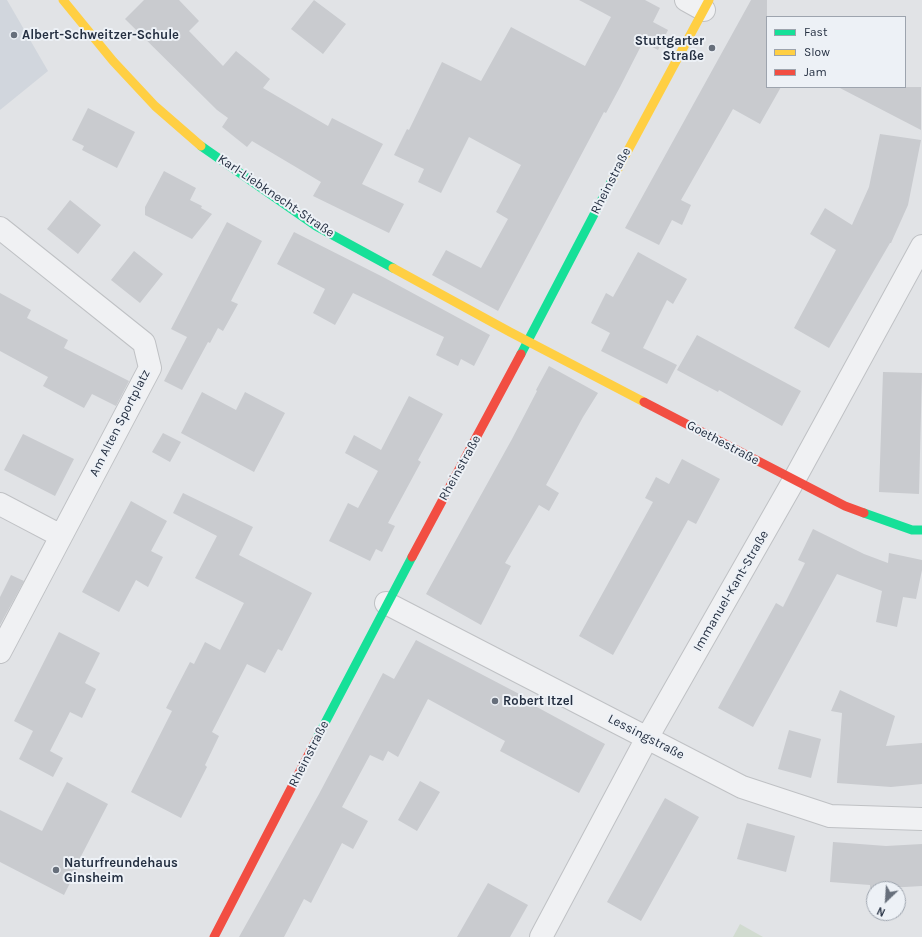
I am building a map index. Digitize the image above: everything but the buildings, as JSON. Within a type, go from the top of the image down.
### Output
[{"type":"main road","name":"Karl-Liebknecht-Straße","points":[[63,0],[113,61],[155,106],[202,147],[316,226],[529,342]]},
{"type":"main road","name":"Rheinstraße","points":[[214,937],[386,603],[529,342],[631,142],[699,3]]},
{"type":"main road","name":"Goethestraße","points":[[529,342],[845,506],[912,530],[922,530]]},
{"type":"street","name":"Am Alten Sportplatz","points":[[0,228],[144,343],[150,368],[0,652]]},
{"type":"street","name":"Immanuel-Kant-Straße","points":[[541,937],[647,738],[794,480],[922,246]]},
{"type":"street","points":[[0,504],[61,536]]},
{"type":"street","name":"Lessingstraße","points":[[386,603],[742,787],[830,816],[922,819]]},
{"type":"shaded area","name":"Albert-Schweitzer-Schule","points":[[0,0],[7,0],[48,71],[0,110]]},
{"type":"shaded area","points":[[740,924],[763,937],[733,937]]},
{"type":"traffic: fast","points":[[201,146],[316,226],[393,268]]},
{"type":"traffic: fast","points":[[521,354],[612,180]]},
{"type":"traffic: fast","points":[[864,513],[912,530],[922,530]]},
{"type":"traffic: fast","points":[[316,740],[412,557]]},
{"type":"traffic: slow","points":[[63,0],[113,61],[155,106],[201,146]]},
{"type":"traffic: slow","points":[[612,180],[709,0]]},
{"type":"traffic: slow","points":[[393,268],[510,332],[644,402]]},
{"type":"traffic: jam","points":[[412,557],[521,354]]},
{"type":"traffic: jam","points":[[644,402],[845,506],[864,513]]},
{"type":"traffic: jam","points":[[214,937],[316,740]]},
{"type":"place","name":"Albert-Schweitzer-Schule","points":[[14,35]]},
{"type":"place","name":"Stuttgarter Straße","points":[[712,48]]},
{"type":"place","name":"Robert Itzel","points":[[495,701]]},
{"type":"place","name":"Naturfreundehaus Ginsheim","points":[[56,870]]}]
